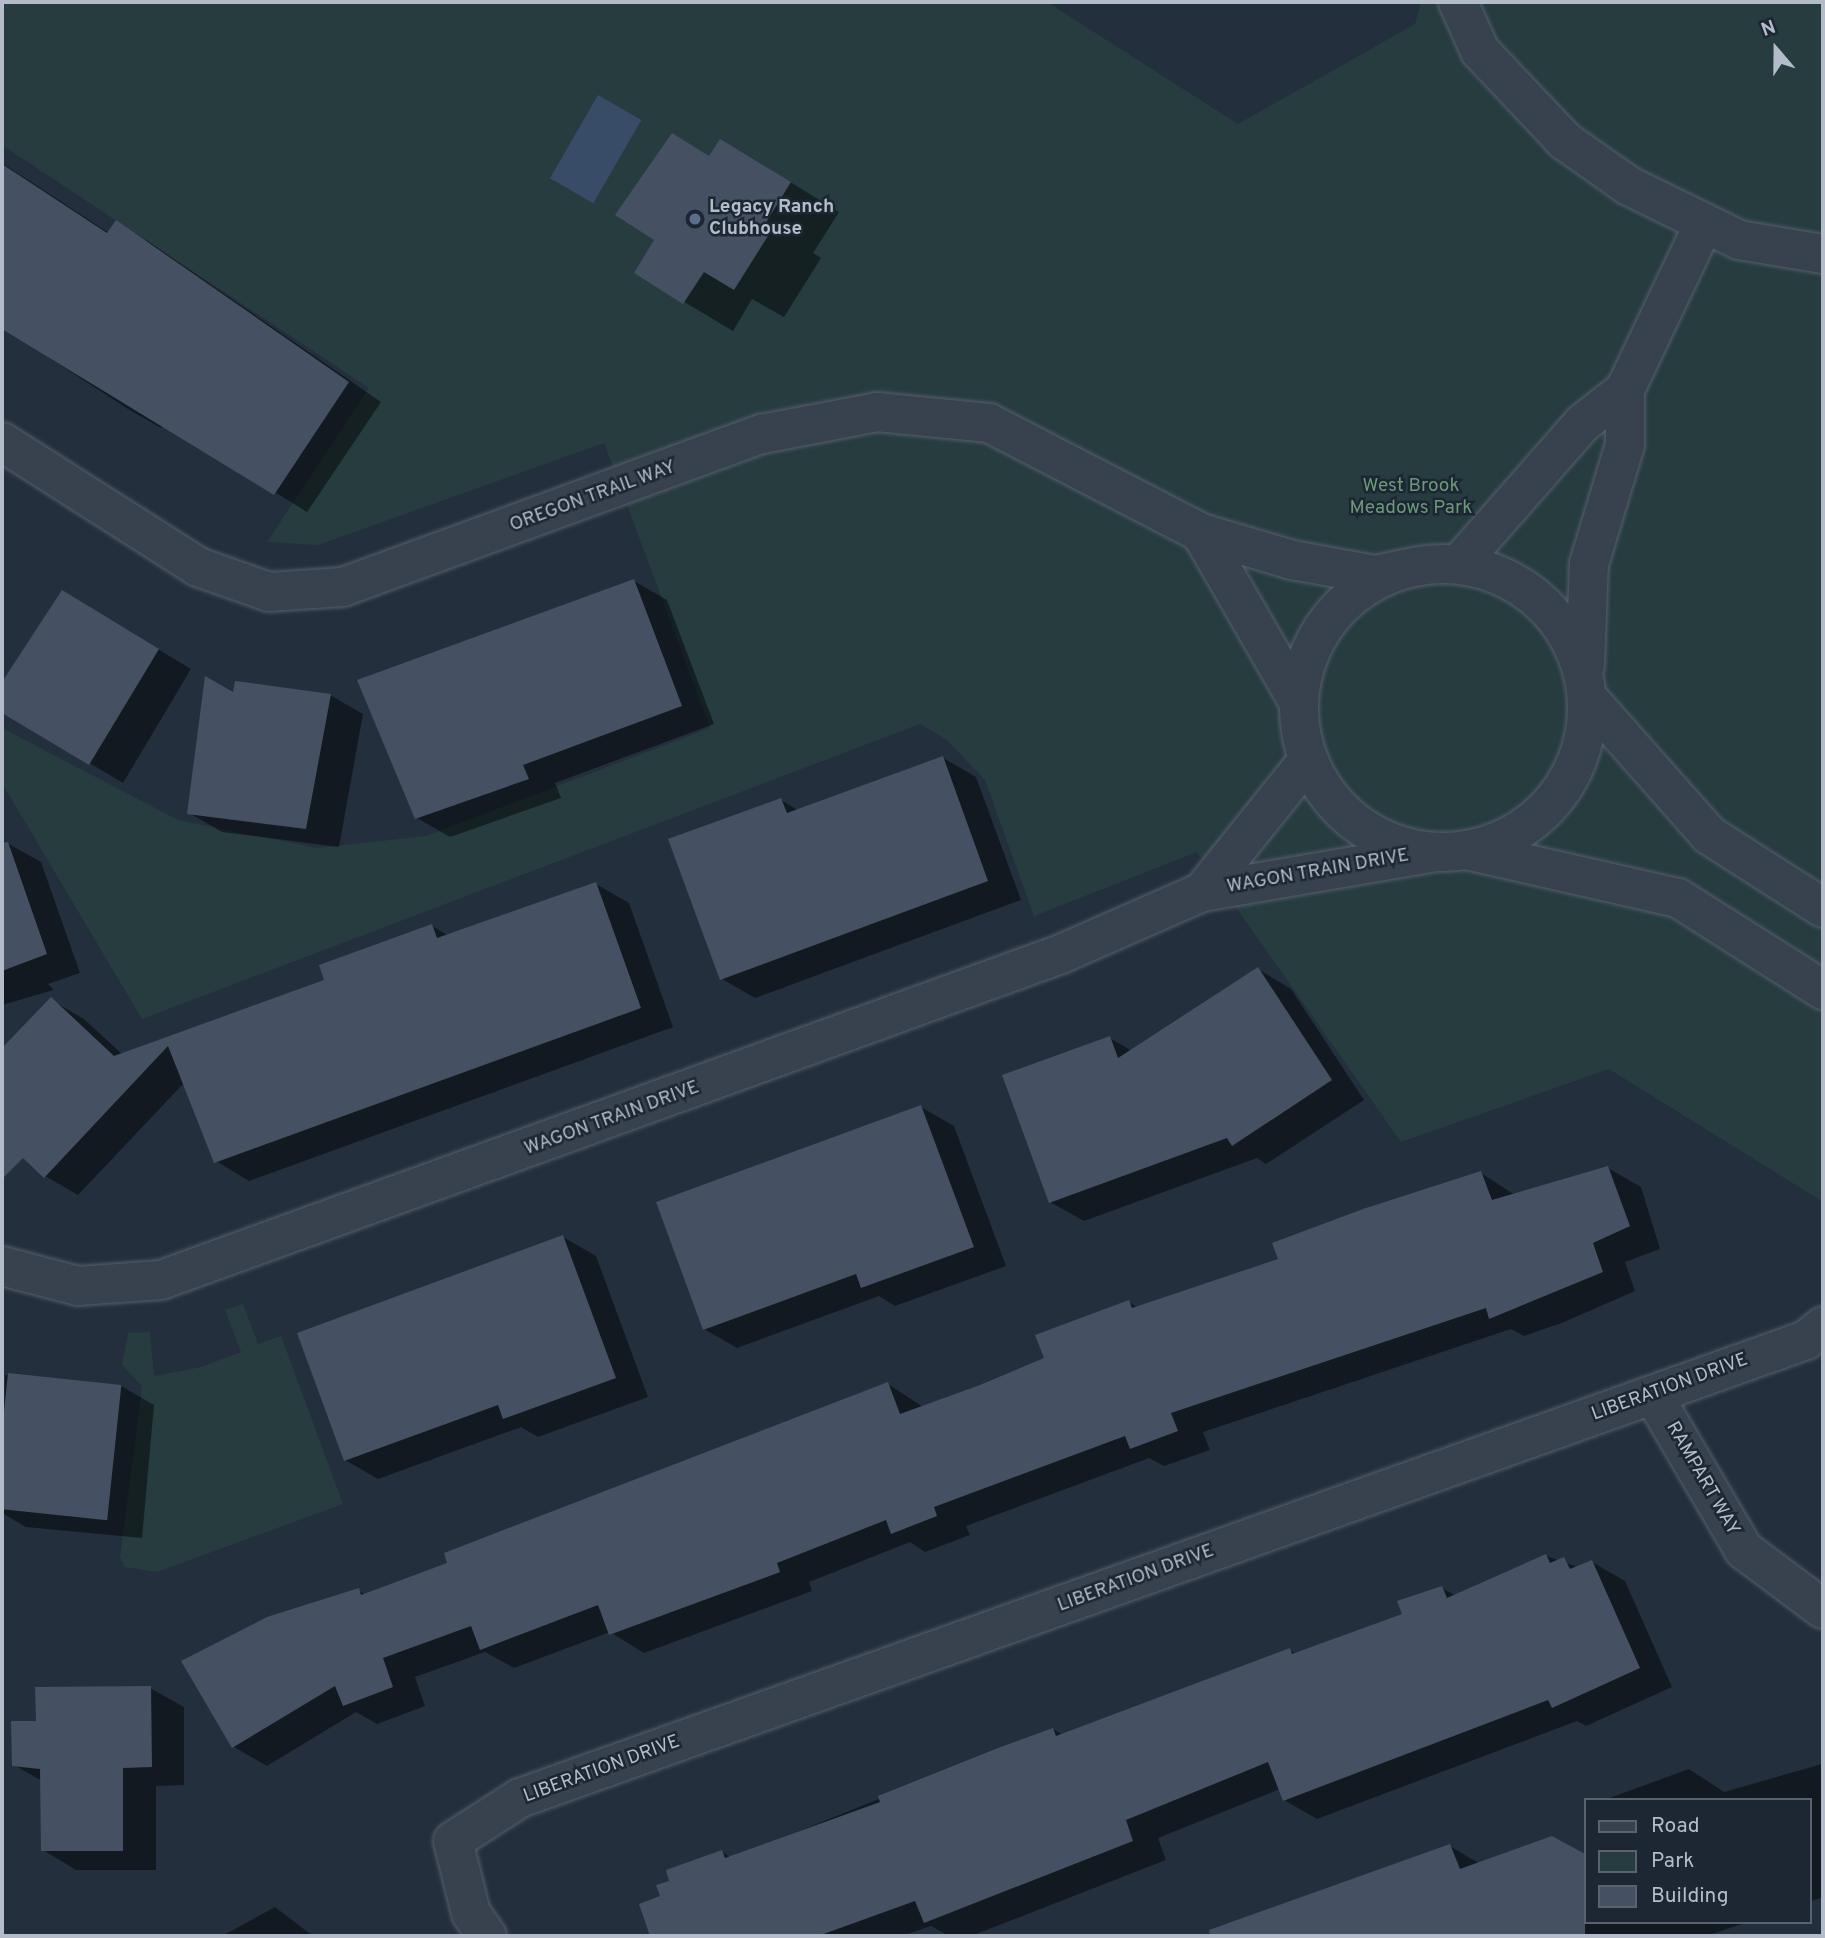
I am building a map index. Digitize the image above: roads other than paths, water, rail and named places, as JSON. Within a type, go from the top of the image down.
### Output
[{"type":"street","points":[[1458,2],[1480,51],[1565,141],[1703,226],[1739,240],[1823,254]]},
{"type":"street","points":[[1450,851],[1507,837],[1542,813],[1562,788],[1585,740],[1589,564],[1625,445],[1625,390],[1703,226]]},
{"type":"street","points":[[1625,390],[1583,423],[1459,564],[1502,576],[1540,599],[1568,634],[1586,686],[1709,835],[1823,908]]},
{"type":"street","name":"OREGON TRAIL WAY","points":[[2,442],[198,567],[269,592],[343,587],[762,433],[877,412],[989,424],[1200,533],[1292,560],[1375,575],[1403,569],[1459,564]]},
{"type":"street","points":[[1200,533],[1298,702],[1308,760],[1328,796],[1358,825],[1394,843],[1450,851],[1678,898],[1823,990]]},
{"type":"street","points":[[1298,702],[1307,658],[1329,619],[1361,588],[1403,569]]},
{"type":"street","name":"WAGON TRAIN DRIVE","points":[[1202,892],[1308,760]]},
{"type":"street","name":"WAGON TRAIN DRIVE","points":[[6,1268],[78,1286],[161,1280],[240,1256],[1061,954],[1202,892],[1450,851]]},
{"type":"street","name":"LIBERATION DRIVE","points":[[487,1936],[471,1913],[453,1840],[520,1798],[1653,1395],[1807,1339],[1823,1326]]},
{"type":"street","name":"RAMPART WAY","points":[[1653,1395],[1744,1550],[1823,1609]]},
{"type":"water","points":[[598,95],[641,120],[593,203],[550,178]]},
{"type":"place","name":"Legacy Ranch Clubhouse","points":[[695,219]]},
{"type":"park label","name":"West Brook Meadows Park","points":[[1411,498]]}]
